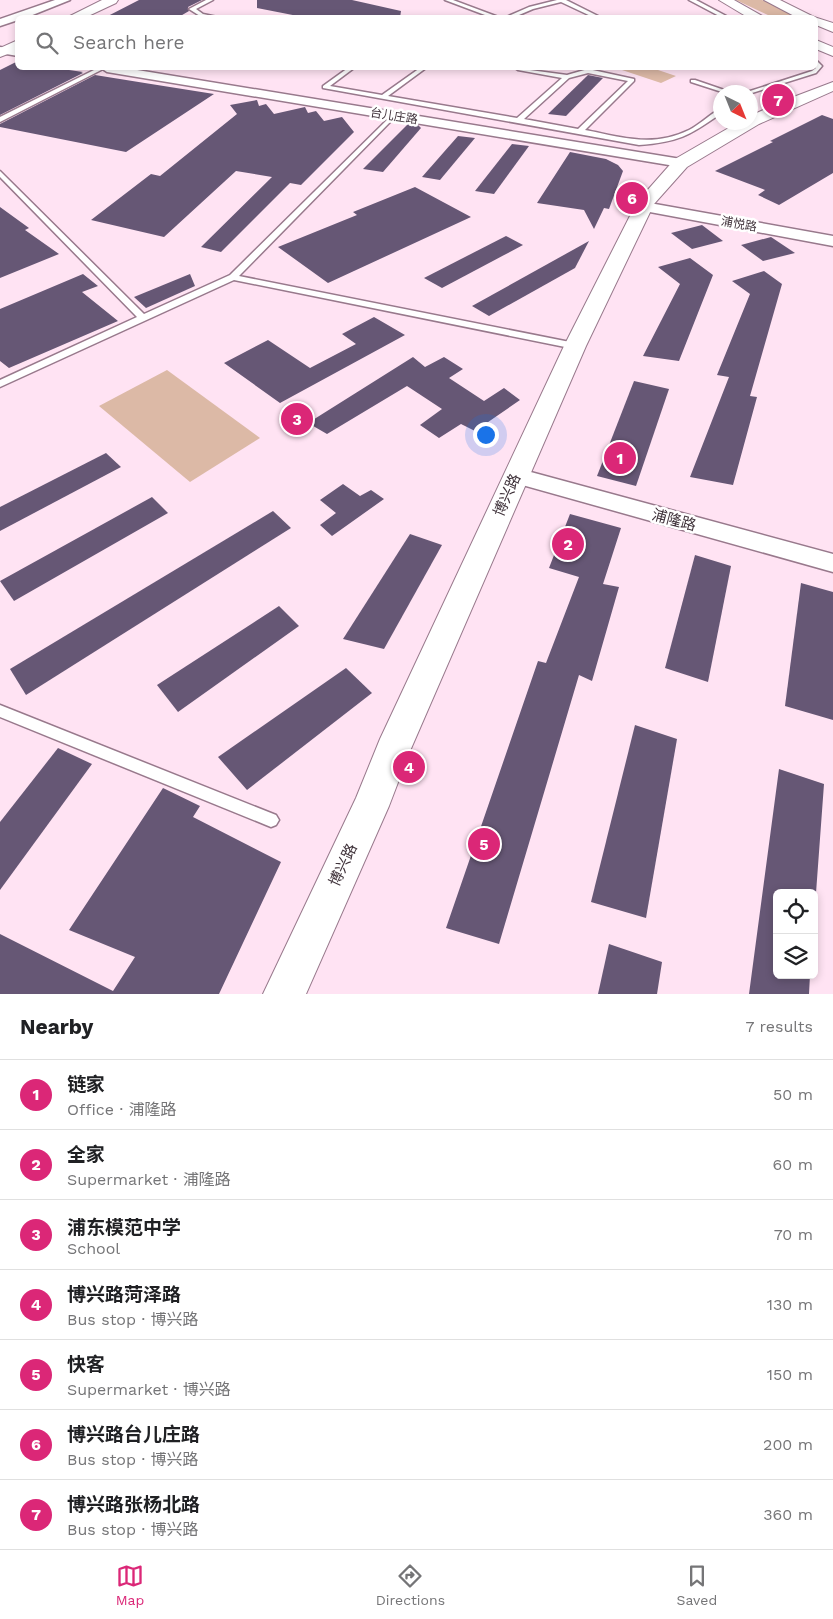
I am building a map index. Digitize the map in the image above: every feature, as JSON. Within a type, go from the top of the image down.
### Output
[{"type":"street","points":[[22,15],[65,0]]},
{"type":"street","points":[[43,7],[77,15],[112,0]]},
{"type":"street","points":[[725,0],[754,15]]},
{"type":"street","points":[[770,0],[802,15]]},
{"type":"street","points":[[0,23],[15,17]]},
{"type":"street","points":[[818,21],[833,28]]},
{"type":"street","points":[[818,45],[833,52]]},
{"type":"street","name":"台儿庄路","points":[[119,70],[681,163]]},
{"type":"street","name":"博兴路","points":[[284,994],[371,806],[392,751],[575,346],[646,202],[681,163],[762,117],[833,86]]},
{"type":"street","name":"浦悦路","points":[[644,207],[833,241]]},
{"type":"street","name":"浦隆路","points":[[516,476],[833,564]]},
{"type":"lane","points":[[202,15],[192,9],[210,0]]},
{"type":"lane","points":[[448,0],[490,15]]},
{"type":"lane","points":[[514,15],[531,8],[562,0],[594,15]]},
{"type":"lane","points":[[692,0],[722,15]]},
{"type":"lane","points":[[0,120],[98,70]]},
{"type":"lane","points":[[348,70],[325,87],[519,120],[639,143],[666,141],[692,131],[713,116]]},
{"type":"lane","points":[[383,97],[420,70]]},
{"type":"lane","points":[[529,70],[567,77],[588,72],[632,80],[580,131]]},
{"type":"lane","points":[[758,90],[816,70]]},
{"type":"lane","points":[[519,120],[567,77]]},
{"type":"lane","points":[[693,81],[713,87]]},
{"type":"lane","points":[[0,384],[233,277],[394,116]]},
{"type":"lane","points":[[0,173],[143,318]]},
{"type":"lane","points":[[233,277],[575,346]]},
{"type":"lane","points":[[0,711],[271,820]]},
{"type":"shaded area","points":[[736,0],[762,0],[797,15],[768,15]]},
{"type":"shaded area","points":[[622,70],[658,70],[676,76],[661,83]]},
{"type":"shaded area","points":[[167,370],[260,438],[190,482],[99,406]]},
{"type":"building","points":[[139,0],[202,0],[188,7],[189,11],[182,15],[110,15]]},
{"type":"building","points":[[257,0],[352,0],[401,11],[400,15],[293,15],[257,8]]},
{"type":"building","points":[[15,62],[15,70],[69,70],[83,73],[0,115],[0,70]]},
{"type":"building","points":[[95,75],[214,94],[126,152],[0,127],[0,124]]},
{"type":"building","points":[[588,75],[603,78],[566,116],[548,114]]},
{"type":"building","points":[[257,100],[259,106],[266,104],[274,114],[305,107],[308,113],[316,111],[324,121],[342,117],[354,132],[301,185],[290,183],[221,252],[201,247],[272,177],[236,171],[164,237],[91,220],[151,174],[160,176],[237,114],[230,105]]},
{"type":"building","points":[[822,115],[833,119],[833,173],[779,205],[758,195],[765,190],[715,171],[773,142],[770,141]]},
{"type":"building","points":[[408,124],[418,125],[421,128],[383,172],[363,169]]},
{"type":"building","points":[[458,136],[475,138],[440,180],[422,177]]},
{"type":"building","points":[[512,144],[529,146],[494,194],[475,191]]},
{"type":"building","points":[[570,152],[606,159],[618,165],[623,171],[609,209],[604,208],[594,229],[584,210],[537,203]]},
{"type":"building","points":[[415,187],[471,217],[328,283],[278,247],[357,215],[353,212]]},
{"type":"building","points":[[0,207],[29,228],[25,230],[59,254],[0,278]]},
{"type":"building","points":[[702,225],[723,241],[692,249],[671,233]]},
{"type":"building","points":[[506,236],[523,245],[442,288],[424,278]]},
{"type":"building","points":[[771,237],[795,253],[763,261],[741,245]]},
{"type":"building","points":[[589,241],[575,268],[489,316],[472,306]]},
{"type":"building","points":[[690,258],[713,275],[679,361],[643,356],[680,284],[658,267]]},
{"type":"building","points":[[764,271],[782,284],[750,396],[757,397],[733,485],[690,477],[729,377],[717,375],[750,294],[732,281]]},
{"type":"building","points":[[83,274],[98,286],[82,292],[118,321],[9,368],[0,361],[0,309]]},
{"type":"building","points":[[190,274],[195,286],[146,308],[134,297]]},
{"type":"building","points":[[374,317],[405,335],[280,403],[224,363],[268,340],[310,368],[356,344],[342,334]]},
{"type":"building","points":[[413,357],[425,367],[444,357],[463,369],[449,378],[484,401],[504,388],[520,400],[475,431],[461,424],[439,438],[420,425],[442,409],[407,386],[327,434],[308,423]]},
{"type":"building","points":[[634,381],[669,389],[636,486],[597,476]]},
{"type":"building","points":[[106,453],[121,467],[0,531],[0,507]]},
{"type":"building","points":[[343,484],[360,496],[371,490],[384,499],[332,536],[320,525],[336,513],[320,500]]},
{"type":"building","points":[[152,497],[168,513],[14,601],[0,581]]},
{"type":"building","points":[[273,511],[291,528],[26,695],[10,669]]},
{"type":"building","points":[[570,514],[621,528],[603,584],[619,587],[592,681],[579,675],[499,944],[446,928],[538,661],[546,663],[579,577],[549,568]]},
{"type":"building","points":[[410,534],[442,545],[384,649],[343,639]]},
{"type":"building","points":[[695,555],[731,566],[708,682],[665,668]]},
{"type":"building","points":[[801,583],[833,592],[833,720],[785,706]]},
{"type":"building","points":[[279,606],[299,626],[178,712],[157,685]]},
{"type":"building","points":[[346,668],[372,693],[247,790],[218,757]]},
{"type":"building","points":[[635,725],[677,739],[646,918],[591,902]]},
{"type":"building","points":[[58,748],[92,764],[0,890],[0,822]]},
{"type":"building","points":[[779,769],[824,784],[816,889],[773,889],[773,979],[810,979],[809,994],[749,994]]},
{"type":"building","points":[[163,788],[200,806],[193,817],[281,862],[219,994],[0,994],[0,934],[113,991],[135,957],[69,930]]},
{"type":"building","points":[[609,944],[662,962],[657,994],[598,994]]},
{"type":"place","name":"博兴路张杨北路","points":[[778,100]]},
{"type":"place","name":"博兴路台儿庄路","points":[[632,198]]},
{"type":"place","name":"浦东模范中学","points":[[297,419]]},
{"type":"place","name":"链家","points":[[620,458]]},
{"type":"place","name":"全家","points":[[568,544]]},
{"type":"place","name":"博兴路菏泽路","points":[[409,767]]},
{"type":"place","name":"快客","points":[[484,844]]}]
